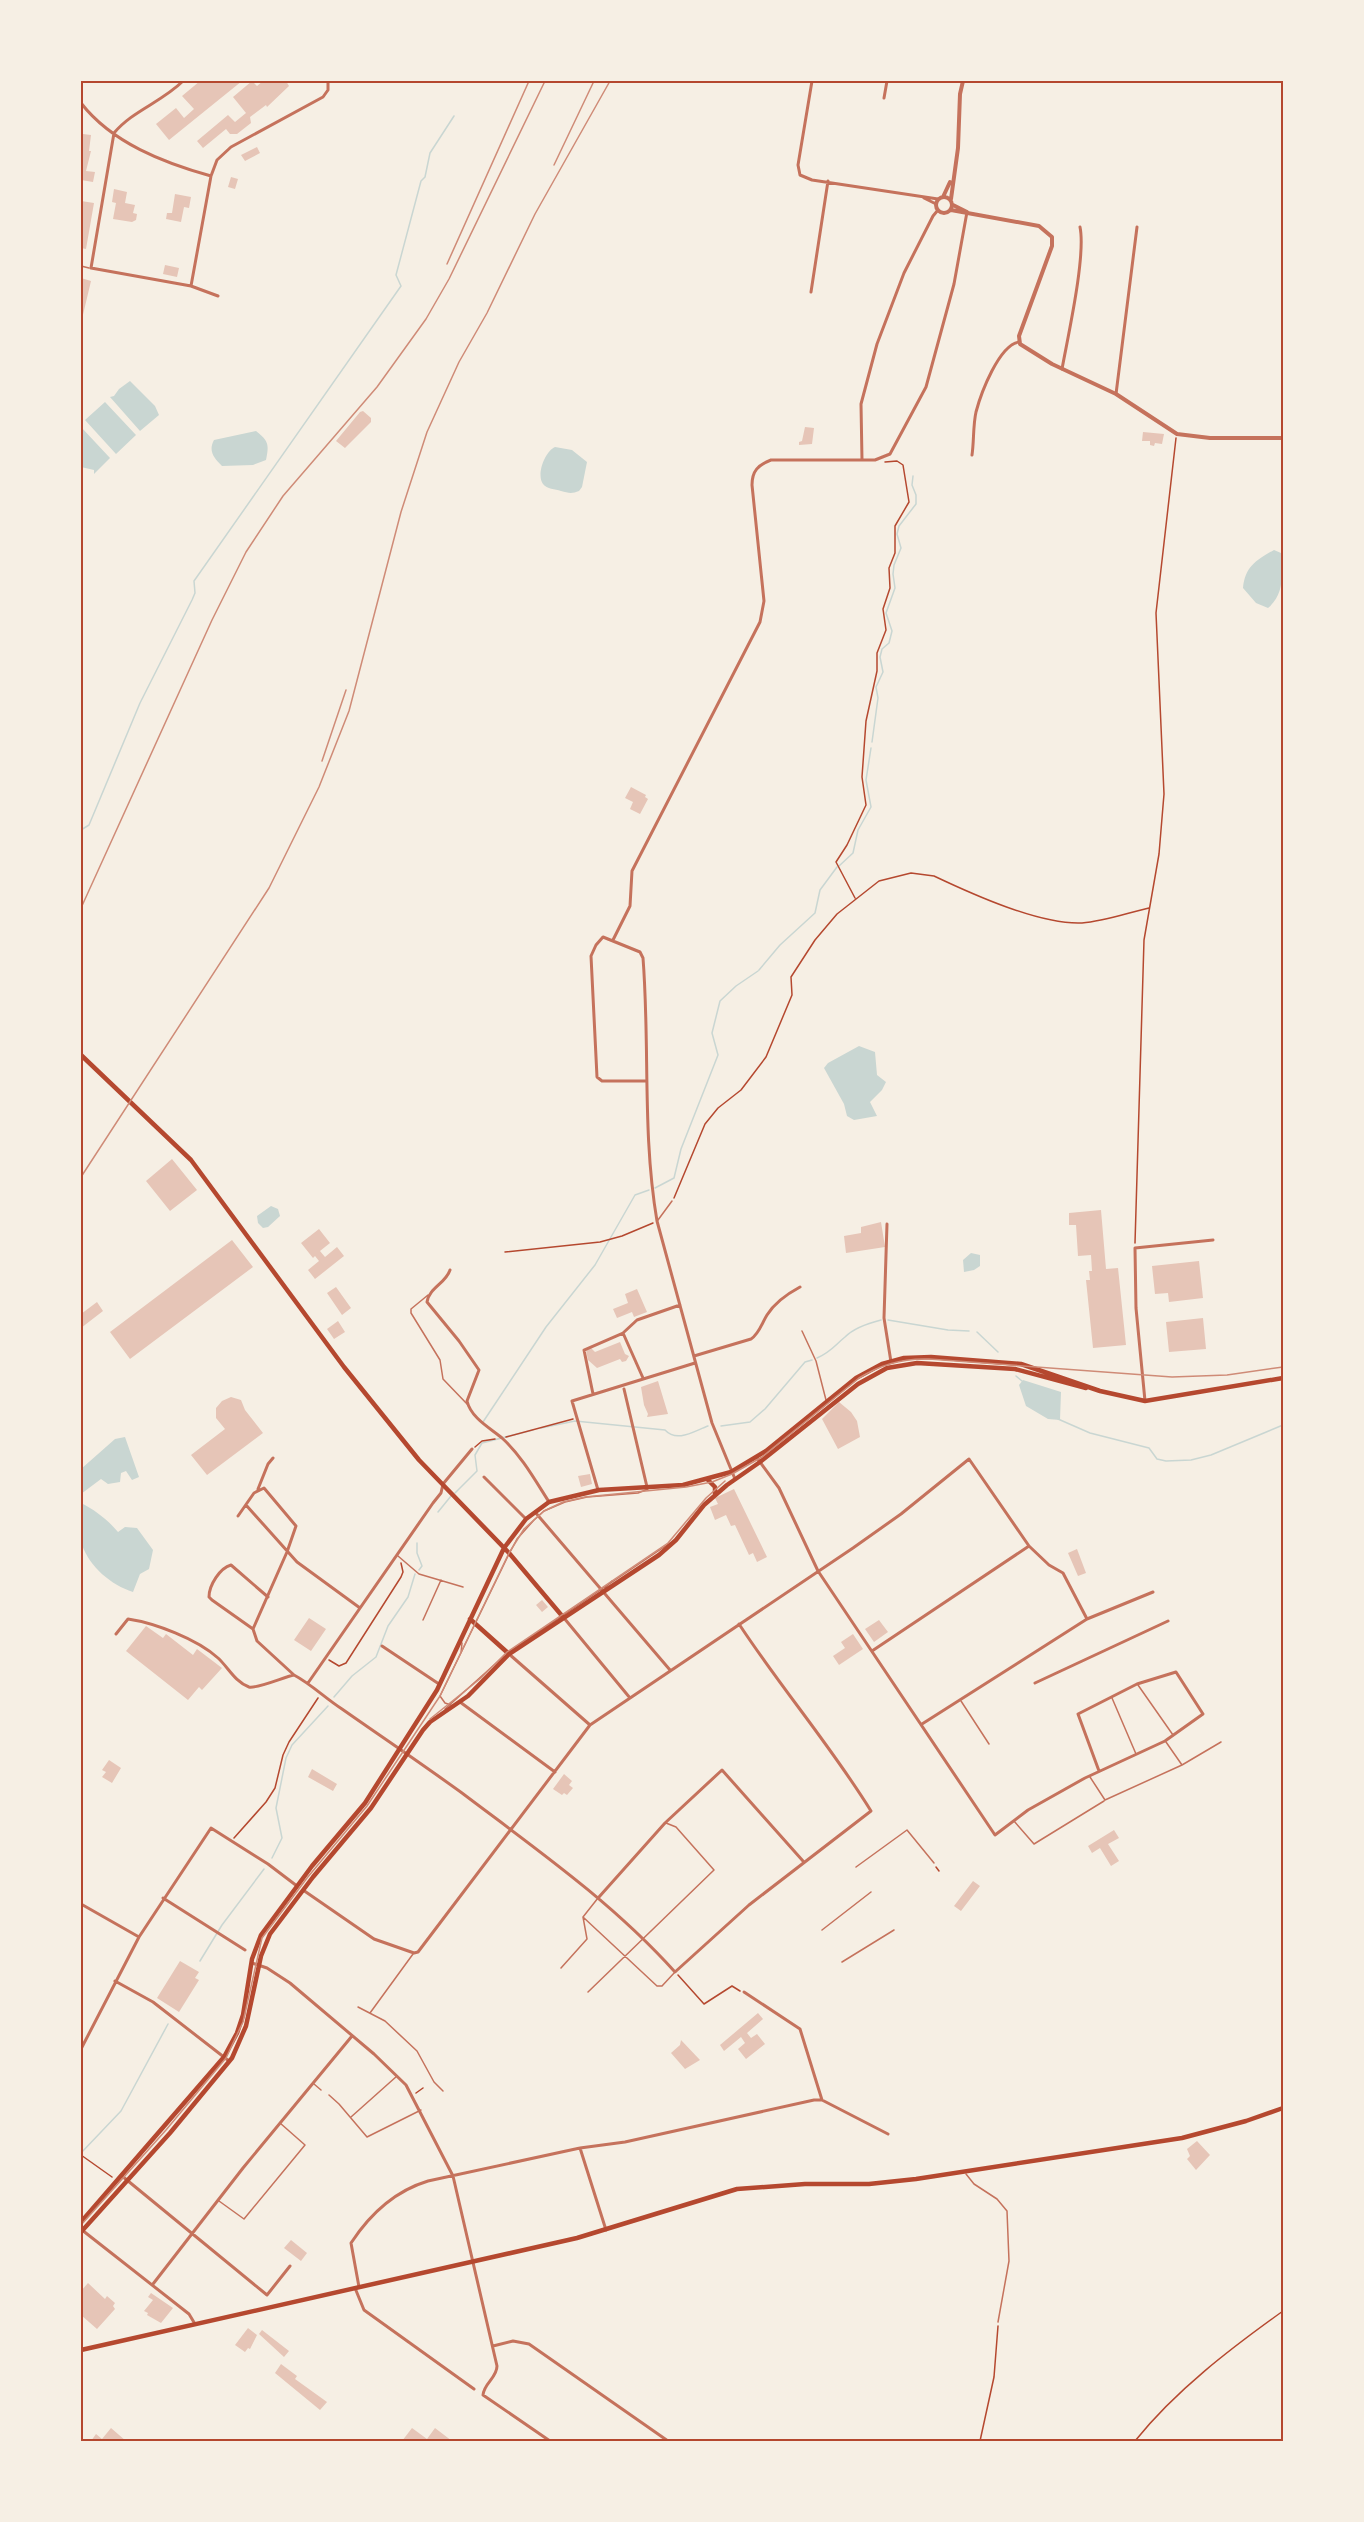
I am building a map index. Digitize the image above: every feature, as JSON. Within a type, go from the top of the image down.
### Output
[{"type":"main road","points":[[81,1055],[191,1160],[348,1371],[419,1460],[504,1548],[562,1616]]},
{"type":"main road","points":[[82,2231],[230,2061],[246,2026],[259,1965],[270,1934],[371,1808],[423,1730],[439,1715],[460,1702],[508,1653],[601,1590],[659,1555],[676,1540],[715,1494],[863,1374],[892,1364],[924,1357],[1021,1364],[1100,1391],[1145,1401],[1283,1378]]},
{"type":"main road","points":[[81,2222],[224,2057],[237,2033],[243,2015],[252,1963],[261,1935],[297,1886],[365,1803],[402,1748],[440,1684],[504,1548],[526,1519],[536,1514],[549,1502],[566,1496],[598,1490],[648,1489],[708,1480],[759,1460]]},
{"type":"main road","points":[[708,1480],[716,1486],[715,1494]]},
{"type":"main road","points":[[470,1619],[508,1653]]},
{"type":"main road","points":[[81,2350],[607,2231],[737,2189],[806,2184],[869,2184],[963,2171],[1182,2138],[1246,2121],[1283,2108]]},
{"type":"street","points":[[183,81],[172,92],[121,125],[114,134],[92,268],[191,286],[218,296]]},
{"type":"street","points":[[191,286],[217,160],[227,150],[323,97],[328,90],[328,81]]},
{"type":"street","points":[[812,81],[798,172],[806,178],[923,197],[951,199]]},
{"type":"street","points":[[884,98],[887,81]]},
{"type":"street","points":[[951,210],[953,205],[952,179],[958,148],[960,94],[963,81]]},
{"type":"street","points":[[81,103],[98,122],[114,134],[175,166],[212,176]]},
{"type":"street","points":[[936,204],[952,179]]},
{"type":"street","points":[[811,292],[828,181]]},
{"type":"street","points":[[923,197],[936,204],[938,210]]},
{"type":"street","points":[[953,205],[967,212]]},
{"type":"street","points":[[938,210],[946,213],[951,210],[967,212],[1039,226],[1052,237],[1050,253],[1019,342]]},
{"type":"street","points":[[862,460],[861,404],[877,344],[904,273],[938,210]]},
{"type":"street","points":[[613,940],[630,906],[632,871],[760,622],[764,601],[752,485],[754,470],[771,460],[875,460],[887,457],[926,387],[954,284],[967,212]]},
{"type":"street","points":[[1062,369],[1078,267],[1082,235],[1080,227]]},
{"type":"street","points":[[1116,394],[1137,227]]},
{"type":"street","points":[[1019,342],[1062,369],[1116,394],[1177,434],[1210,438],[1283,438]]},
{"type":"street","points":[[972,455],[976,414],[991,374],[1008,345],[1019,342]]},
{"type":"street","points":[[645,1081],[602,1081],[597,1077],[591,956],[600,939],[603,938],[640,952],[643,958],[645,1081],[650,1184],[657,1221],[712,1423],[735,1479]]},
{"type":"street","points":[[887,1224],[884,1320],[892,1364]]},
{"type":"street","points":[[1145,1401],[1136,1308],[1135,1248],[1213,1240]]},
{"type":"street","points":[[450,1270],[448,1276],[428,1295],[428,1302],[479,1370],[467,1401],[468,1406],[481,1422],[503,1440],[525,1466],[549,1502]]},
{"type":"street","points":[[694,1356],[752,1339],[772,1308],[788,1293],[800,1287]]},
{"type":"street","points":[[593,1394],[584,1350],[624,1333],[636,1320],[680,1305]]},
{"type":"street","points":[[624,1333],[643,1378]]},
{"type":"street","points":[[598,1490],[572,1401],[696,1363]]},
{"type":"street","points":[[624,1389],[648,1489]]},
{"type":"street","points":[[308,1683],[441,1492],[442,1484],[472,1449]]},
{"type":"street","points":[[238,1516],[258,1489],[268,1464],[273,1458]]},
{"type":"street","points":[[81,2049],[139,1937],[210,1828],[374,1939],[414,1953],[421,1949],[590,1725],[901,1514],[969,1459],[1029,1546],[1049,1565],[1063,1573],[1087,1618]]},
{"type":"street","points":[[759,1460],[779,1488],[818,1571],[995,1834],[1089,1776],[1165,1742],[1203,1714],[1176,1672],[1137,1684],[1078,1714],[1099,1771]]},
{"type":"street","points":[[484,1477],[526,1519]]},
{"type":"street","points":[[253,1629],[296,1526],[264,1488],[258,1489]]},
{"type":"street","points":[[246,1504],[287,1552],[312,1575],[360,1608]]},
{"type":"street","points":[[536,1514],[670,1670]]},
{"type":"street","points":[[872,1651],[1029,1546]]},
{"type":"street","points":[[268,1597],[231,1565],[226,1566],[209,1591],[209,1597],[212,1600],[253,1629],[257,1641],[294,1675],[402,1748],[599,1897],[644,1938],[675,1972],[748,1905],[872,1811],[846,1771],[793,1703],[739,1624]]},
{"type":"street","points":[[922,1724],[1087,1618],[1153,1592]]},
{"type":"street","points":[[562,1616],[630,1698]]},
{"type":"street","points":[[116,1634],[128,1619],[171,1632],[207,1649],[238,1680],[249,1686],[259,1686],[294,1675]]},
{"type":"street","points":[[1035,1683],[1048,1679],[1168,1621]]},
{"type":"street","points":[[382,1646],[440,1684]]},
{"type":"street","points":[[508,1653],[590,1725]]},
{"type":"street","points":[[460,1702],[555,1772]]},
{"type":"street","points":[[599,1897],[665,1823],[722,1770],[803,1862]]},
{"type":"street","points":[[163,1898],[245,1950]]},
{"type":"street","points":[[81,1904],[139,1937]]},
{"type":"street","points":[[252,1963],[290,1983],[398,2076],[412,2095],[453,2176],[497,2372],[484,2389],[483,2395],[550,2441]]},
{"type":"street","points":[[115,1982],[153,2002],[230,2061]]},
{"type":"street","points":[[744,1992],[800,2029],[822,2100]]},
{"type":"street","points":[[153,2284],[352,2036]]},
{"type":"street","points":[[474,2389],[364,2310],[357,2288],[351,2243],[378,2208],[391,2199],[420,2183],[580,2148],[625,2142],[822,2100],[888,2134]]},
{"type":"street","points":[[580,2148],[607,2231]]},
{"type":"street","points":[[122,2176],[267,2295],[290,2265]]},
{"type":"street","points":[[82,2231],[153,2284],[189,2314],[195,2324]]},
{"type":"street","points":[[493,2346],[513,2341],[529,2344],[668,2441]]},
{"type":"lane","points":[[81,266],[92,268]]},
{"type":"lane","points":[[657,1221],[672,1201]]},
{"type":"lane","points":[[428,1295],[411,1309],[440,1360],[443,1379],[468,1406]]},
{"type":"lane","points":[[802,1331],[816,1361],[828,1403]]},
{"type":"lane","points":[[508,1653],[452,1706],[442,1700],[440,1696],[509,1554],[536,1514],[582,1498],[638,1493],[648,1489]]},
{"type":"lane","points":[[566,1496],[582,1498]]},
{"type":"lane","points":[[601,1590],[615,1578],[676,1540]]},
{"type":"lane","points":[[396,1554],[419,1574],[463,1587]]},
{"type":"lane","points":[[423,1620],[441,1580]]},
{"type":"lane","points":[[461,1654],[462,1636]]},
{"type":"lane","points":[[1137,1684],[1174,1736]]},
{"type":"lane","points":[[1112,1698],[1137,1755]]},
{"type":"lane","points":[[960,1700],[989,1744]]},
{"type":"lane","points":[[1165,1742],[1182,1766]]},
{"type":"lane","points":[[1013,1821],[1034,1844],[1105,1800],[1182,1766],[1221,1742]]},
{"type":"lane","points":[[1089,1776],[1105,1800]]},
{"type":"lane","points":[[588,1992],[714,1870],[676,1827],[665,1823]]},
{"type":"lane","points":[[856,1867],[907,1830],[934,1863]]},
{"type":"lane","points":[[822,1930],[872,1893]]},
{"type":"lane","points":[[561,1968],[587,1939],[583,1917],[599,1897]]},
{"type":"lane","points":[[583,1917],[657,1986],[662,1986],[675,1972]]},
{"type":"lane","points":[[842,1962],[894,1930]]},
{"type":"lane","points":[[369,2014],[414,1953]]},
{"type":"lane","points":[[358,2007],[385,2021],[417,2051],[438,2088],[443,2091]]},
{"type":"lane","points":[[351,2117],[398,2076]]},
{"type":"lane","points":[[313,2083],[321,2090]]},
{"type":"lane","points":[[329,2096],[351,2117],[367,2137],[421,2110]]},
{"type":"lane","points":[[219,2200],[243,2219],[305,2145],[280,2123]]},
{"type":"lane","points":[[963,2171],[974,2184],[998,2199],[1007,2211],[1009,2261],[998,2322]]},
{"type":"path","points":[[1135,1248],[1140,998],[1144,940],[1159,854],[1164,794],[1156,612],[1177,434]]},
{"type":"path","points":[[854,900],[855,895],[839,870],[837,858],[847,845],[866,805],[862,777],[866,721],[877,671],[877,653],[886,630],[883,609],[890,588],[889,568],[895,549],[895,526],[909,502],[901,463],[875,460]]},
{"type":"path","points":[[672,1201],[705,1124],[718,1108],[741,1090],[766,1056],[792,995],[791,976],[799,962],[829,922],[879,882],[892,876],[911,873],[934,876],[1008,906],[1062,922],[1092,921],[1149,908]]},
{"type":"path","points":[[505,1252],[600,1242],[657,1221]]},
{"type":"path","points":[[472,1449],[482,1441],[503,1440],[577,1418]]},
{"type":"path","points":[[326,1657],[339,1666],[346,1663],[401,1577],[402,1564]]},
{"type":"path","points":[[232,1841],[237,1833],[262,1809],[271,1795],[288,1742],[321,1694]]},
{"type":"path","points":[[934,1863],[939,1871]]},
{"type":"path","points":[[675,1972],[704,2004],[732,1986],[744,1992]]},
{"type":"path","points":[[412,2095],[423,2088]]},
{"type":"path","points":[[81,2155],[118,2181]]},
{"type":"path","points":[[1135,2441],[1196,2378],[1283,2311]]},
{"type":"path","points":[[980,2441],[994,2377],[998,2322]]},
{"type":"shaded area","points":[[130,381],[155,406],[159,415],[140,431],[110,397]]},
{"type":"shaded area","points":[[105,402],[136,435],[116,454],[85,420]]},
{"type":"shaded area","points":[[81,427],[110,458],[94,474],[94,470],[81,467]]},
{"type":"shaded area","points":[[256,431],[267,444],[266,460],[253,465],[222,466],[214,457],[212,448],[214,440]]},
{"type":"shaded area","points":[[555,447],[572,450],[587,462],[582,487],[579,491],[566,492],[549,488],[543,484],[541,469],[548,453]]},
{"type":"shaded area","points":[[1274,550],[1281,553],[1281,583],[1277,596],[1268,608],[1256,603],[1243,588],[1246,575],[1252,565]]},
{"type":"shaded area","points":[[859,1046],[875,1052],[877,1075],[886,1082],[882,1090],[870,1102],[877,1116],[854,1120],[847,1116],[844,1104],[824,1068],[828,1063]]},
{"type":"shaded area","points":[[271,1206],[278,1209],[280,1216],[268,1227],[263,1228],[258,1223],[257,1216]]},
{"type":"shaded area","points":[[971,1253],[980,1255],[980,1266],[964,1272],[963,1260]]},
{"type":"shaded area","points":[[1023,1380],[1061,1392],[1060,1420],[1048,1419],[1026,1406],[1019,1385]]},
{"type":"shaded area","points":[[125,1437],[139,1477],[132,1480],[126,1471],[121,1473],[120,1482],[108,1484],[101,1479],[81,1494],[81,1469],[115,1439]]},
{"type":"shaded area","points":[[81,1503],[110,1523],[118,1532],[125,1527],[137,1528],[153,1550],[149,1569],[140,1574],[133,1592],[109,1580],[90,1561],[80,1535]]},
{"type":"building","points":[[200,81],[242,81],[169,140],[156,124],[176,108],[184,118],[194,109],[182,96]]},
{"type":"building","points":[[252,81],[257,86],[263,81],[286,81],[289,86],[267,107],[266,105],[250,117],[251,123],[237,134],[230,134],[226,129],[203,148],[197,141],[228,115],[235,122],[246,113],[233,97]]},
{"type":"building","points":[[83,134],[91,135],[89,151],[91,151],[86,171],[95,172],[93,182],[81,180]]},
{"type":"building","points":[[257,147],[260,153],[245,161],[241,155]]},
{"type":"building","points":[[231,177],[238,179],[235,189],[228,187]]},
{"type":"building","points":[[114,189],[127,192],[125,203],[135,205],[133,213],[137,214],[136,220],[132,222],[113,219],[116,203],[112,202]]},
{"type":"building","points":[[175,194],[191,197],[189,208],[184,207],[181,222],[166,219],[167,213],[172,213]]},
{"type":"building","points":[[81,201],[94,203],[86,249],[81,248]]},
{"type":"building","points":[[165,265],[179,268],[177,277],[163,274]]},
{"type":"building","points":[[81,278],[91,281],[82,319],[81,319]]},
{"type":"building","points":[[363,411],[371,418],[371,422],[345,448],[336,441]]},
{"type":"building","points":[[805,427],[814,428],[812,444],[799,445],[802,441]]},
{"type":"building","points":[[1143,432],[1164,434],[1162,444],[1155,443],[1154,446],[1150,445],[1150,441],[1142,441]]},
{"type":"building","points":[[631,787],[646,795],[648,799],[640,814],[630,809],[633,802],[625,798]]},
{"type":"building","points":[[172,1159],[197,1190],[170,1211],[146,1181]]},
{"type":"building","points":[[1101,1210],[1106,1269],[1118,1268],[1126,1345],[1093,1348],[1086,1280],[1090,1280],[1089,1271],[1092,1271],[1091,1255],[1078,1256],[1076,1225],[1069,1225],[1069,1213]]},
{"type":"building","points":[[881,1222],[885,1247],[846,1253],[844,1236],[861,1233],[861,1227]]},
{"type":"building","points":[[319,1229],[330,1243],[320,1251],[325,1257],[337,1247],[344,1256],[315,1279],[308,1270],[319,1261],[315,1256],[313,1258],[301,1243]]},
{"type":"building","points":[[232,1240],[253,1267],[130,1359],[110,1332]]},
{"type":"building","points":[[1199,1261],[1203,1298],[1169,1302],[1168,1293],[1155,1294],[1152,1266]]},
{"type":"building","points":[[336,1287],[351,1308],[342,1315],[327,1293]]},
{"type":"building","points":[[637,1289],[647,1312],[634,1317],[632,1312],[617,1318],[613,1309],[628,1303],[625,1294]]},
{"type":"building","points":[[97,1302],[103,1311],[81,1328],[81,1314]]},
{"type":"building","points":[[1203,1318],[1206,1349],[1169,1352],[1166,1322]]},
{"type":"building","points":[[338,1321],[345,1332],[334,1339],[327,1329]]},
{"type":"building","points":[[620,1342],[625,1354],[629,1356],[626,1361],[622,1362],[620,1359],[597,1368],[588,1360],[586,1350],[591,1348],[595,1352]]},
{"type":"building","points":[[658,1381],[668,1414],[647,1417],[641,1387]]},
{"type":"building","points":[[231,1397],[241,1400],[245,1410],[263,1433],[207,1475],[191,1455],[225,1429],[216,1418],[216,1408],[222,1401]]},
{"type":"building","points":[[839,1402],[851,1412],[857,1421],[860,1437],[838,1449],[822,1419]]},
{"type":"building","points":[[590,1474],[592,1484],[581,1487],[578,1476]]},
{"type":"building","points":[[734,1489],[767,1557],[757,1562],[753,1553],[749,1555],[735,1525],[731,1526],[726,1515],[715,1520],[710,1507],[718,1504],[715,1498]]},
{"type":"building","points":[[1077,1549],[1086,1573],[1078,1576],[1068,1553]]},
{"type":"building","points":[[542,1600],[548,1607],[542,1612],[536,1605]]},
{"type":"building","points":[[309,1618],[326,1629],[311,1651],[294,1640]]},
{"type":"building","points":[[879,1620],[888,1632],[874,1642],[865,1629]]},
{"type":"building","points":[[146,1626],[163,1638],[166,1634],[193,1655],[197,1649],[222,1668],[202,1690],[199,1687],[188,1700],[126,1651]]},
{"type":"building","points":[[853,1634],[863,1649],[839,1665],[833,1656],[845,1648],[841,1642]]},
{"type":"building","points":[[109,1760],[121,1768],[112,1783],[102,1777],[106,1772],[102,1770]]},
{"type":"building","points":[[312,1769],[337,1784],[333,1791],[308,1777]]},
{"type":"building","points":[[564,1774],[572,1781],[569,1785],[573,1788],[567,1795],[564,1793],[562,1795],[553,1789]]},
{"type":"building","points":[[1114,1830],[1119,1838],[1108,1844],[1119,1861],[1111,1866],[1100,1848],[1092,1853],[1088,1846]]},
{"type":"building","points":[[973,1881],[980,1886],[961,1911],[954,1906]]},
{"type":"building","points":[[180,1961],[199,1972],[195,1978],[199,1980],[179,2012],[157,1998]]},
{"type":"building","points":[[758,2013],[763,2019],[747,2033],[751,2038],[757,2034],[765,2044],[746,2059],[738,2049],[745,2043],[741,2037],[724,2051],[720,2045]]},
{"type":"building","points":[[681,2040],[700,2060],[685,2069],[671,2053],[680,2045]]},
{"type":"building","points":[[1197,2141],[1210,2155],[1196,2170],[1187,2159],[1190,2156],[1187,2149]]},
{"type":"building","points":[[291,2240],[307,2253],[301,2261],[284,2248]]},
{"type":"building","points":[[88,2283],[105,2299],[107,2296],[115,2303],[113,2306],[115,2309],[97,2329],[81,2315],[81,2291]]},
{"type":"building","points":[[151,2293],[173,2308],[161,2323],[144,2311],[153,2300],[148,2297]]},
{"type":"building","points":[[248,2328],[257,2335],[250,2349],[248,2348],[245,2352],[235,2345]]},
{"type":"building","points":[[262,2330],[289,2351],[284,2357],[259,2334]]},
{"type":"building","points":[[281,2364],[297,2376],[295,2379],[327,2402],[320,2410],[275,2373]]},
{"type":"building","points":[[111,2428],[126,2441],[91,2441],[96,2434],[102,2439]]},
{"type":"building","points":[[412,2428],[427,2439],[435,2428],[452,2441],[402,2441]]},
{"type":"waterway","points":[[81,830],[89,825],[140,703],[192,600],[195,593],[194,581],[401,286],[396,275],[421,181],[425,177],[430,153],[454,116]]},
{"type":"waterway","points":[[872,742],[878,698],[876,687],[883,672],[880,657],[882,649],[889,643],[892,631],[886,613],[895,588],[894,565],[901,548],[897,534],[899,526],[916,504],[916,495],[912,485],[913,476]]},
{"type":"waterway","points":[[839,866],[853,853],[858,830],[871,807],[866,780],[871,748]]},
{"type":"waterway","points":[[759,970],[780,945],[815,913],[820,890],[837,867]]},
{"type":"waterway","points":[[655,1188],[674,1178],[681,1149],[718,1055],[712,1033],[720,1001],[736,986],[758,971]]},
{"type":"waterway","points":[[483,1422],[546,1327],[595,1265],[635,1195],[649,1190]]},
{"type":"waterway","points":[[817,1358],[853,1331],[881,1320]]},
{"type":"waterway","points":[[888,1320],[948,1330],[969,1331]]},
{"type":"waterway","points":[[977,1332],[998,1352]]},
{"type":"waterway","points":[[721,1426],[750,1422],[765,1409],[805,1362],[812,1360]]},
{"type":"waterway","points":[[1016,1376],[1022,1381]]},
{"type":"waterway","points":[[1058,1419],[1090,1433],[1149,1448],[1157,1459],[1166,1461],[1191,1460],[1211,1455],[1283,1425]]},
{"type":"waterway","points":[[541,1428],[575,1421],[665,1430],[670,1434],[680,1436],[708,1426]]},
{"type":"waterway","points":[[455,1493],[477,1471],[475,1455],[482,1443],[533,1430]]},
{"type":"waterway","points":[[438,1512],[451,1496]]},
{"type":"waterway","points":[[417,1543],[417,1553],[422,1566],[419,1570]]},
{"type":"waterway","points":[[334,1697],[352,1676],[376,1657],[388,1626],[408,1597],[415,1574]]},
{"type":"waterway","points":[[272,1858],[282,1838],[276,1808],[286,1758],[292,1745],[328,1706]]},
{"type":"waterway","points":[[200,1961],[222,1925],[264,1869]]},
{"type":"waterway","points":[[81,2153],[121,2111],[168,2024]]},
{"type":"tram line","points":[[81,2225],[166,2130],[226,2058],[243,2022],[262,1938],[307,1878],[367,1806],[440,1696],[509,1553],[524,1529],[544,1511],[563,1502],[585,1497],[686,1487],[712,1482],[732,1474],[762,1457],[859,1378],[876,1369],[901,1361],[929,1359],[1172,1377],[1227,1375],[1283,1367]]},
{"type":"tram line","points":[[430,1719],[481,1678],[507,1652],[668,1543],[706,1498],[725,1481]]},
{"type":"railway","points":[[447,264],[529,81]]},
{"type":"railway","points":[[81,908],[212,620],[246,552],[283,496],[377,387],[426,319],[449,279],[545,81]]},
{"type":"railway","points":[[554,165],[594,81]]},
{"type":"railway","points":[[81,1177],[269,888],[319,787],[349,711],[401,512],[427,432],[459,362],[487,313],[535,214],[610,81]]},
{"type":"railway","points":[[322,761],[346,690]]}]
